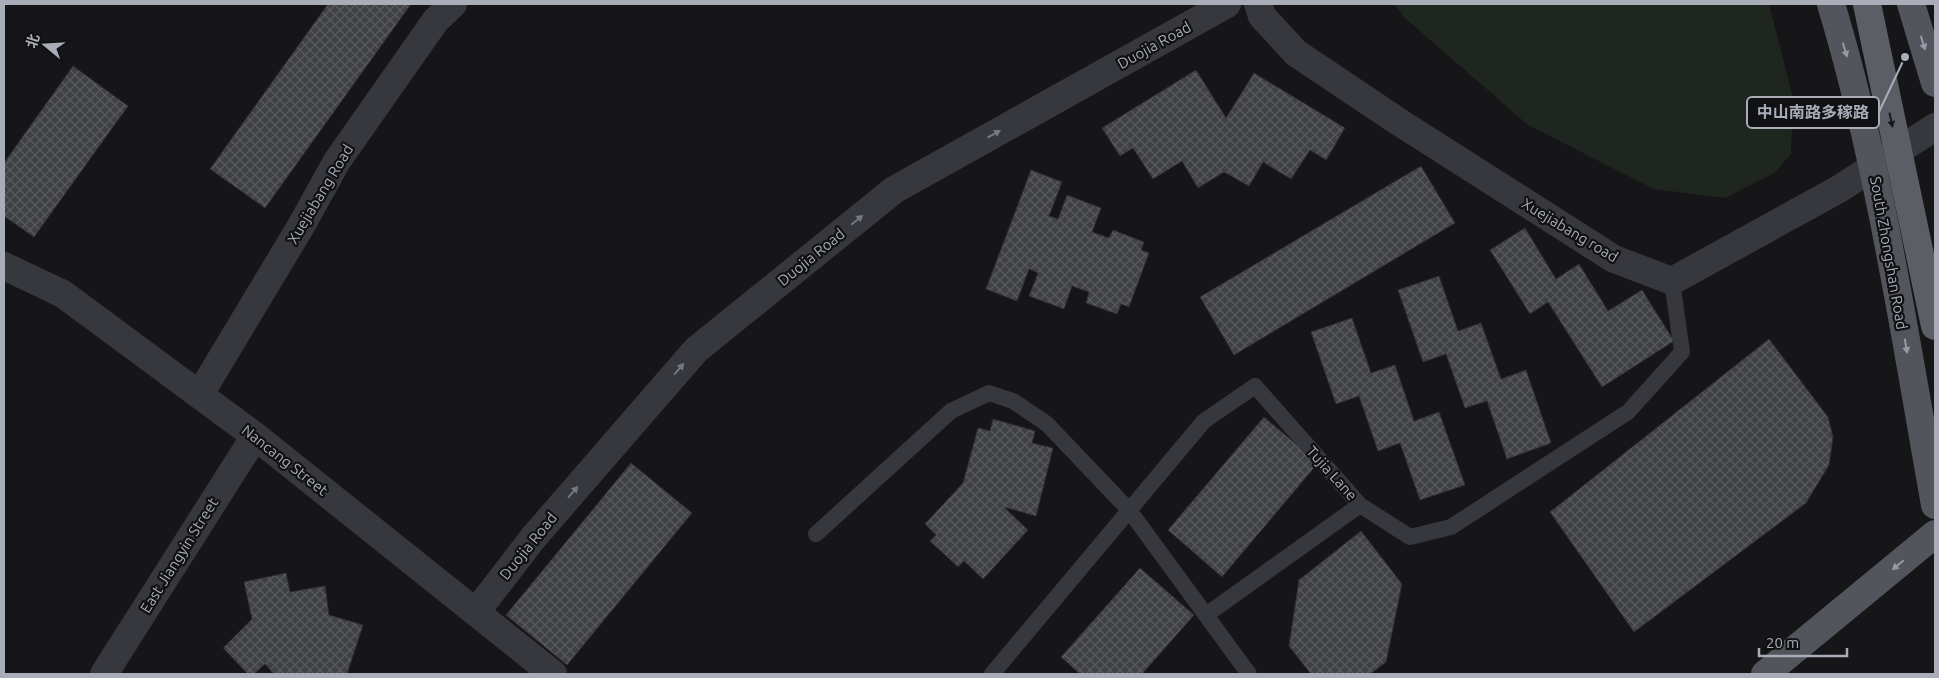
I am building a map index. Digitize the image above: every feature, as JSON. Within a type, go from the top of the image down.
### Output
[{"type":"highway","points":[[1867,4],[1935,326]]},
{"type":"main road","name":"South Zhongshan Road","points":[[1831,4],[1848,59],[1874,164],[1935,505]]},
{"type":"main road","points":[[1911,4],[1935,83]]},
{"type":"main road","points":[[1765,674],[1935,534]]},
{"type":"street","name":"Xuejiabang Road","points":[[200,394],[337,161],[436,20],[454,4]]},
{"type":"street","name":"Duojia Road","points":[[476,612],[533,538],[696,350],[894,190],[1227,4]]},
{"type":"street","name":"Xuejiabang road","points":[[1258,4],[1262,16],[1296,53],[1391,117],[1614,258],[1672,281]]},
{"type":"street","points":[[1672,281],[1839,189],[1874,164],[1935,127]]},
{"type":"street","name":"Nancang Street","points":[[4,266],[63,294],[200,394],[553,674]]},
{"type":"street","name":"East Jiangyin Street","points":[[104,674],[255,436]]},
{"type":"lane","name":"Tujia Lane","points":[[992,674],[1204,421],[1255,386],[1360,505],[1410,537],[1451,527],[1628,412],[1682,352],[1672,281]]},
{"type":"lane","points":[[816,534],[951,411],[989,393],[1012,401],[1047,424],[1129,510],[1249,674]]},
{"type":"lane","points":[[1206,616],[1360,505]]},
{"type":"shaded area","points":[[1394,4],[1769,4],[1793,98],[1791,154],[1774,173],[1725,198],[1654,189],[1528,125],[1405,18]]},
{"type":"building","points":[[328,4],[411,4],[265,208],[210,169]]},
{"type":"building","points":[[73,66],[128,106],[34,237],[4,216],[4,163]]},
{"type":"building","points":[[1196,70],[1226,118],[1254,73],[1345,128],[1326,160],[1310,150],[1291,179],[1263,162],[1249,186],[1224,172],[1198,188],[1182,161],[1153,179],[1133,148],[1120,156],[1102,128]]},
{"type":"building","points":[[1421,166],[1455,223],[1234,355],[1200,297]]},
{"type":"building","points":[[1031,170],[1062,182],[1049,216],[1058,219],[1067,195],[1101,208],[1092,232],[1109,238],[1113,230],[1144,242],[1141,250],[1149,253],[1129,307],[1121,304],[1117,314],[1086,303],[1089,292],[1072,286],[1064,309],[1029,296],[1038,273],[1029,269],[1017,301],[986,289]]},
{"type":"building","points":[[1525,228],[1556,279],[1579,264],[1608,311],[1642,290],[1674,341],[1602,387],[1548,302],[1530,314],[1490,250]]},
{"type":"building","points":[[1439,276],[1458,331],[1481,323],[1501,379],[1526,370],[1551,443],[1507,459],[1487,401],[1465,408],[1446,354],[1423,362],[1398,290]]},
{"type":"building","points":[[1352,318],[1371,373],[1395,365],[1414,421],[1439,412],[1465,485],[1420,500],[1400,443],[1378,451],[1359,396],[1336,404],[1311,332]]},
{"type":"building","points":[[1769,339],[1828,417],[1833,437],[1829,465],[1806,503],[1634,632],[1550,512]]},
{"type":"building","points":[[1264,417],[1318,463],[1222,577],[1168,530]]},
{"type":"building","points":[[993,419],[1035,431],[1032,443],[1053,448],[1036,516],[1004,507],[1028,530],[983,579],[964,561],[958,567],[930,541],[936,535],[925,524],[963,483],[978,428],[990,431]]},
{"type":"building","points":[[631,463],[692,513],[567,665],[506,615]]},
{"type":"building","points":[[1361,531],[1402,584],[1386,662],[1370,674],[1311,674],[1289,646],[1299,580]]},
{"type":"building","points":[[1140,568],[1194,615],[1142,674],[1080,674],[1061,657]]},
{"type":"building","points":[[286,573],[290,592],[325,586],[329,615],[363,625],[347,674],[274,674],[265,664],[254,674],[248,674],[223,648],[252,619],[244,582]]},
{"type":"place","name":"中山南路多稼路","points":[[1905,57]]}]
